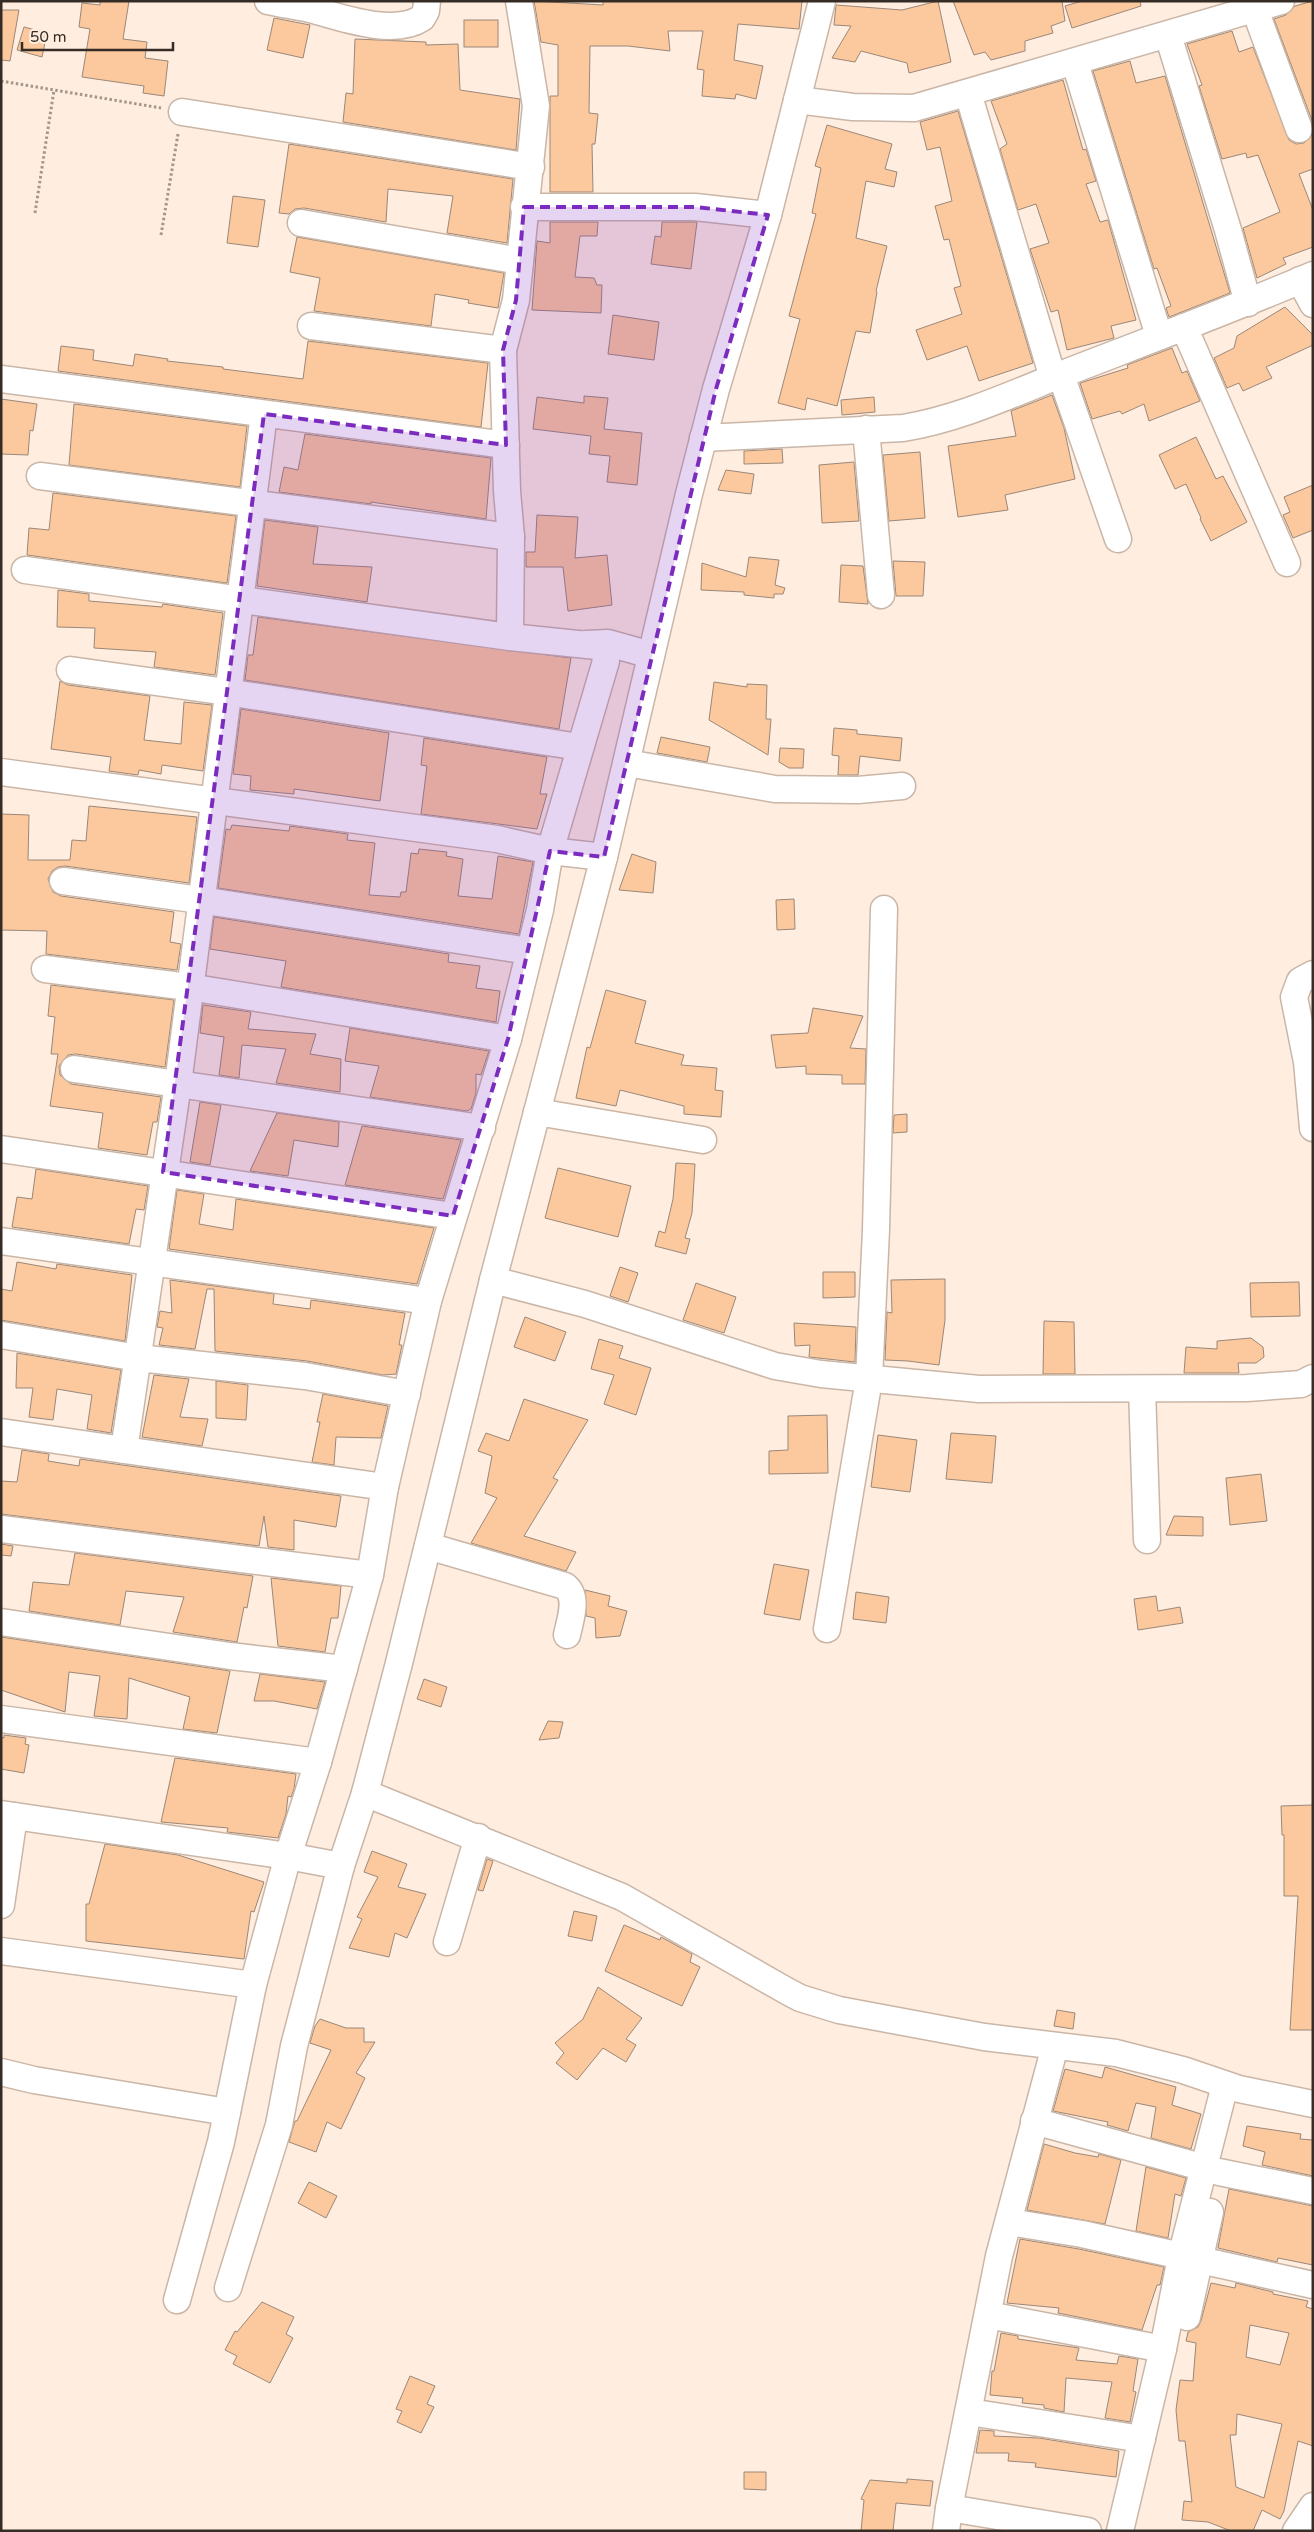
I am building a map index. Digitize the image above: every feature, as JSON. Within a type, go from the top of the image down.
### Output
[{"type":"street","points":[[268,1],[309,9],[350,21],[400,25],[422,18],[426,11],[427,1]]},
{"type":"street","points":[[510,637],[510,537],[503,350],[516,300],[524,207],[531,167],[536,96],[519,1]]},
{"type":"street","points":[[177,2300],[221,2142],[252,1985],[295,1858],[318,1762],[370,1575],[385,1487],[428,1301],[508,1039],[540,910],[579,854],[627,763],[651,654],[704,438],[724,360],[768,215],[822,1]]},
{"type":"street","points":[[797,100],[853,107],[900,108],[930,104],[1281,1]]},
{"type":"street","points":[[1255,10],[1299,129]]},
{"type":"street","points":[[1168,35],[1228,230],[1248,303]]},
{"type":"street","points":[[1075,63],[1159,336]]},
{"type":"street","points":[[968,93],[1057,376],[1118,539]]},
{"type":"street","points":[[182,112],[531,167]]},
{"type":"street","points":[[524,207],[695,207],[768,215]]},
{"type":"street","points":[[301,223],[520,261]]},
{"type":"street","points":[[704,438],[903,428],[928,424],[1248,303],[1306,277],[1313,304]]},
{"type":"street","points":[[311,326],[503,350]]},
{"type":"street","points":[[1184,327],[1287,563]]},
{"type":"street","points":[[1,379],[506,445]]},
{"type":"street","points":[[124,1450],[163,1172],[178,1084],[188,987],[241,600],[264,414]]},
{"type":"street","points":[[866,429],[881,595]]},
{"type":"street","points":[[40,476],[510,537]]},
{"type":"street","points":[[25,570],[510,637],[585,644],[608,643],[651,654]]},
{"type":"street","points":[[228,2288],[279,2125],[294,2046],[338,1866],[365,1793],[537,1112],[579,854],[579,748],[606,661],[602,649],[585,644]]},
{"type":"street","points":[[70,670],[227,692],[579,748]]},
{"type":"street","points":[[627,763],[775,789],[858,790],[902,786]]},
{"type":"street","points":[[1,772],[497,839],[579,854]]},
{"type":"street","points":[[63,881],[200,900],[529,951]]},
{"type":"street","points":[[826,1629],[869,1379],[876,1230],[884,910]]},
{"type":"street","points":[[45,969],[188,987],[508,1039]]},
{"type":"street","points":[[1313,974],[1300,981],[1294,997],[1307,1062],[1313,1128]]},
{"type":"street","points":[[74,1069],[482,1128]]},
{"type":"street","points":[[537,1112],[704,1140]]},
{"type":"street","points":[[1,1149],[453,1216]]},
{"type":"street","points":[[1,1241],[428,1301]]},
{"type":"street","points":[[494,1280],[585,1304],[774,1366],[869,1379],[978,1389],[1142,1389],[1289,1386],[1305,1384],[1313,1378]]},
{"type":"street","points":[[1,1335],[138,1358],[305,1376],[407,1394]]},
{"type":"street","points":[[1142,1389],[1147,1540]]},
{"type":"street","points":[[1,1432],[385,1487]]},
{"type":"street","points":[[1,1528],[370,1575]]},
{"type":"street","points":[[428,1546],[565,1586],[570,1590],[573,1599],[567,1635]]},
{"type":"street","points":[[1,1622],[230,1656],[344,1669]]},
{"type":"street","points":[[1,1719],[318,1762]]},
{"type":"street","points":[[365,1793],[478,1837],[648,1909],[709,1948],[800,1998],[839,2010],[984,2037],[1116,2053],[1183,2070],[1232,2087],[1313,2104]]},
{"type":"street","points":[[1,1904],[8,1815],[338,1866]]},
{"type":"street","points":[[447,1942],[478,1837]]},
{"type":"street","points":[[1,1951],[252,1985]]},
{"type":"street","points":[[1055,2046],[1009,2222],[988,2315],[947,2519],[1088,2531]]},
{"type":"street","points":[[1,2072],[34,2080],[227,2112]]},
{"type":"street","points":[[1137,2531],[1191,2259],[1232,2087]]},
{"type":"street","points":[[1034,2121],[1212,2170],[1313,2191]]},
{"type":"street","points":[[1009,2222],[1082,2234],[1313,2285]]},
{"type":"street","points":[[1120,2531],[1163,2349],[1191,2259]]},
{"type":"street","points":[[988,2315],[1163,2349]]},
{"type":"street","points":[[969,2412],[1142,2439]]},
{"type":"street","points":[[1296,2531],[1313,2506]]},
{"type":"path","points":[[1,81],[182,112],[162,235]]},
{"type":"path","points":[[34,213],[54,90]]},
{"type":"highlighted area","points":[[524,207],[695,207],[768,215],[716,389],[604,857],[550,851],[508,1039],[453,1216],[163,1172],[264,414],[506,445],[503,350],[516,300]]},
{"type":"building","points":[[100,1],[129,1],[123,39],[147,42],[145,58],[168,61],[164,96],[143,93],[144,86],[82,77],[90,29],[79,27],[82,3],[100,5]]},
{"type":"building","points":[[534,1],[603,5],[603,1],[802,1],[799,29],[738,24],[734,60],[763,66],[756,99],[736,94],[735,99],[702,96],[704,70],[697,69],[703,31],[668,31],[670,51],[628,46],[590,46],[589,113],[598,114],[595,144],[592,144],[593,192],[550,192],[550,96],[558,96],[558,45],[541,42]]},
{"type":"building","points":[[938,1],[951,62],[909,73],[907,63],[861,51],[855,62],[832,58],[851,26],[834,25],[836,5],[902,10]]},
{"type":"building","points":[[953,1],[1062,1],[1065,21],[1051,26],[1053,33],[1025,41],[1025,51],[991,60],[985,52],[974,55]]},
{"type":"building","points":[[1082,1],[1140,1],[1141,6],[1072,28],[1065,6]]},
{"type":"building","points":[[1313,1],[1313,123],[1274,19],[1286,15],[1295,6]]},
{"type":"building","points":[[1,10],[19,10],[10,61],[1,60]]},
{"type":"building","points":[[274,18],[310,25],[303,58],[267,50]]},
{"type":"building","points":[[464,20],[498,20],[498,47],[464,47]]},
{"type":"building","points":[[24,27],[47,33],[42,57],[17,50]]},
{"type":"building","points":[[1232,31],[1239,52],[1253,47],[1289,140],[1296,144],[1304,143],[1313,134],[1313,169],[1299,174],[1313,210],[1313,247],[1283,258],[1286,264],[1257,278],[1243,228],[1280,212],[1258,155],[1247,158],[1246,153],[1222,159],[1199,86],[1202,85],[1187,44]]},
{"type":"building","points":[[355,39],[426,42],[426,45],[458,44],[460,90],[520,99],[516,150],[343,122],[346,93],[353,94]]},
{"type":"building","points":[[1130,61],[1136,83],[1165,76],[1230,293],[1169,317],[1166,308],[1171,306],[1157,268],[1154,269],[1093,71]]},
{"type":"building","points":[[1063,80],[1083,150],[1086,149],[1096,181],[1086,184],[1100,222],[1108,220],[1136,320],[1111,326],[1114,338],[1067,350],[1058,310],[1051,312],[1030,249],[1049,243],[1036,204],[1018,210],[1000,149],[1007,144],[991,101]]},
{"type":"building","points":[[958,111],[1033,363],[979,381],[967,346],[927,360],[916,330],[962,314],[954,288],[961,286],[949,239],[944,240],[935,206],[952,201],[940,147],[927,150],[920,122]]},
{"type":"building","points":[[827,125],[892,144],[885,169],[897,172],[894,187],[866,181],[856,238],[887,246],[876,291],[870,333],[856,331],[837,406],[807,398],[805,410],[778,403],[800,319],[789,316],[816,214],[812,213],[821,168],[815,166]]},
{"type":"building","points":[[289,144],[513,179],[507,243],[447,233],[453,196],[388,189],[386,222],[304,208],[295,209],[289,214],[279,213]]},
{"type":"building","points":[[233,196],[265,200],[258,247],[227,243]]},
{"type":"building","points":[[550,222],[598,222],[597,236],[580,236],[575,277],[594,278],[597,285],[602,285],[601,313],[532,310],[537,241],[550,243]]},
{"type":"building","points":[[662,222],[697,222],[691,269],[651,264],[655,236],[661,237]]},
{"type":"building","points":[[297,237],[504,273],[498,308],[468,303],[469,300],[435,294],[431,326],[314,311],[320,278],[290,272]]},
{"type":"building","points":[[1285,307],[1313,335],[1313,345],[1266,367],[1272,378],[1243,391],[1239,383],[1227,388],[1214,358],[1234,348],[1237,336]]},
{"type":"building","points":[[613,315],[659,322],[654,360],[608,354]]},
{"type":"building","points":[[308,341],[488,363],[481,427],[58,371],[61,346],[94,350],[93,360],[133,366],[135,354],[168,359],[167,361],[303,379]]},
{"type":"building","points":[[1172,348],[1182,373],[1187,371],[1200,401],[1149,421],[1144,404],[1122,414],[1120,411],[1092,419],[1080,383],[1128,368],[1127,365]]},
{"type":"building","points":[[1052,395],[1064,428],[1075,479],[1005,495],[1008,510],[958,517],[948,446],[1016,436],[1011,411]]},
{"type":"building","points":[[584,396],[608,398],[604,429],[642,433],[637,485],[607,482],[610,456],[589,454],[591,436],[533,429],[537,397],[584,403]]},
{"type":"building","points":[[874,397],[875,412],[842,415],[841,400]]},
{"type":"building","points":[[1,399],[37,404],[33,431],[30,430],[28,455],[1,454]]},
{"type":"building","points":[[74,404],[247,426],[240,487],[69,465]]},
{"type":"building","points":[[305,434],[491,458],[486,519],[371,502],[371,504],[279,492],[284,467],[298,470]]},
{"type":"building","points":[[1196,437],[1216,479],[1223,476],[1247,522],[1211,541],[1186,484],[1175,489],[1159,455]]},
{"type":"building","points":[[782,449],[783,463],[744,464],[744,451]]},
{"type":"building","points":[[920,452],[925,518],[889,521],[883,455]]},
{"type":"building","points":[[854,462],[859,521],[822,523],[819,465]]},
{"type":"building","points":[[726,470],[754,474],[751,494],[718,490]]},
{"type":"building","points":[[1313,485],[1313,530],[1293,538],[1283,515],[1290,512],[1284,497]]},
{"type":"building","points":[[53,493],[236,516],[227,583],[27,555],[29,528],[49,530]]},
{"type":"building","points":[[537,515],[578,517],[575,558],[607,555],[612,605],[568,611],[563,567],[526,567],[526,552],[535,552]]},
{"type":"building","points":[[265,520],[318,527],[313,564],[372,567],[367,602],[257,586]]},
{"type":"building","points":[[749,557],[779,560],[775,585],[785,588],[783,594],[774,594],[774,598],[744,595],[744,592],[701,590],[702,563],[746,577]]},
{"type":"building","points":[[893,561],[925,562],[923,596],[896,596]]},
{"type":"building","points":[[841,565],[863,566],[868,604],[839,602]]},
{"type":"building","points":[[58,590],[89,594],[89,601],[162,607],[163,604],[223,613],[215,675],[154,667],[156,652],[94,648],[95,628],[57,627]]},
{"type":"building","points":[[258,617],[571,658],[559,729],[245,680],[248,655],[253,655]]},
{"type":"building","points":[[60,681],[68,685],[150,696],[144,740],[181,744],[184,702],[212,705],[203,771],[162,765],[161,774],[139,770],[138,775],[109,771],[111,757],[51,749]]},
{"type":"building","points":[[714,682],[747,687],[747,684],[767,685],[766,719],[771,719],[768,755],[709,720]]},
{"type":"building","points":[[241,709],[389,733],[380,801],[294,789],[294,794],[250,790],[251,776],[233,774]]},
{"type":"building","points":[[834,728],[857,730],[857,734],[902,738],[900,761],[860,756],[858,775],[838,775],[839,756],[832,755]]},
{"type":"building","points":[[661,737],[710,747],[707,762],[657,753]]},
{"type":"building","points":[[424,738],[547,757],[540,794],[547,794],[537,829],[421,814],[427,766],[421,765]]},
{"type":"building","points":[[780,748],[804,749],[803,768],[789,768],[779,762]]},
{"type":"building","points":[[89,806],[197,817],[189,883],[65,866],[58,867],[52,871],[48,879],[53,892],[61,896],[174,912],[170,942],[181,944],[177,970],[46,954],[47,931],[1,930],[1,814],[29,815],[28,860],[70,860],[72,840],[86,841]]},
{"type":"building","points":[[232,825],[289,831],[290,826],[348,834],[347,840],[375,843],[369,895],[400,897],[401,892],[406,892],[411,853],[418,854],[419,849],[447,852],[446,856],[463,859],[458,896],[492,899],[498,856],[533,862],[519,934],[218,888],[226,829],[230,830]]},
{"type":"building","points":[[632,854],[656,862],[653,893],[619,890]]},
{"type":"building","points":[[794,899],[795,929],[777,930],[776,900]]},
{"type":"building","points":[[214,917],[449,954],[448,962],[480,966],[476,988],[500,991],[496,1022],[281,987],[286,961],[210,949]]},
{"type":"building","points":[[51,985],[174,1000],[165,1067],[76,1054],[68,1055],[59,1066],[60,1075],[71,1084],[161,1097],[157,1122],[153,1122],[147,1155],[98,1148],[103,1113],[50,1106],[58,1054],[51,1054],[55,1017],[48,1016]]},
{"type":"building","points":[[606,990],[646,1001],[635,1043],[684,1055],[681,1065],[717,1068],[715,1090],[723,1091],[721,1117],[684,1114],[684,1106],[620,1090],[616,1106],[576,1098],[587,1047],[590,1048]]},
{"type":"building","points":[[203,1005],[251,1012],[248,1029],[316,1034],[310,1054],[341,1059],[340,1092],[276,1083],[286,1049],[242,1045],[239,1078],[219,1075],[224,1037],[200,1033]]},
{"type":"building","points":[[813,1008],[863,1016],[850,1048],[866,1049],[865,1084],[842,1084],[842,1075],[806,1074],[806,1066],[776,1068],[771,1035],[808,1033]]},
{"type":"building","points":[[350,1028],[489,1051],[481,1075],[476,1074],[476,1093],[471,1109],[467,1111],[370,1097],[379,1066],[345,1061]]},
{"type":"building","points":[[200,1102],[221,1105],[210,1165],[190,1162]]},
{"type":"building","points":[[277,1113],[339,1122],[338,1147],[294,1140],[288,1176],[250,1171]]},
{"type":"building","points":[[907,1114],[907,1132],[893,1133],[894,1115]]},
{"type":"building","points":[[362,1126],[461,1140],[443,1199],[345,1185]]},
{"type":"building","points":[[676,1163],[695,1164],[692,1213],[685,1238],[690,1239],[686,1254],[655,1246],[659,1231],[665,1233],[673,1199]]},
{"type":"building","points":[[558,1168],[631,1186],[618,1237],[545,1218]]},
{"type":"building","points":[[36,1169],[148,1186],[144,1210],[136,1209],[129,1244],[12,1227],[17,1197],[32,1199]]},
{"type":"building","points":[[177,1190],[204,1194],[199,1224],[233,1230],[236,1199],[434,1228],[417,1284],[169,1249]]},
{"type":"building","points":[[17,1262],[56,1269],[57,1264],[132,1275],[125,1341],[1,1320],[1,1289],[12,1291]]},
{"type":"building","points":[[620,1267],[638,1273],[628,1302],[610,1296]]},
{"type":"building","points":[[823,1272],[855,1272],[855,1297],[823,1298]]},
{"type":"building","points":[[945,1279],[945,1320],[939,1365],[885,1360],[887,1312],[892,1313],[891,1280]]},
{"type":"building","points":[[170,1280],[274,1294],[273,1304],[310,1309],[311,1300],[405,1313],[399,1345],[402,1345],[396,1374],[383,1375],[307,1361],[215,1351],[214,1289],[207,1289],[195,1349],[159,1345],[163,1328],[157,1327],[160,1311],[172,1313]]},
{"type":"building","points":[[1299,1282],[1300,1316],[1251,1317],[1250,1283]]},
{"type":"building","points":[[696,1283],[736,1297],[724,1333],[683,1320]]},
{"type":"building","points":[[525,1317],[566,1332],[555,1361],[514,1347]]},
{"type":"building","points":[[1044,1321],[1074,1322],[1075,1374],[1043,1374]]},
{"type":"building","points":[[794,1323],[856,1327],[855,1362],[809,1357],[810,1345],[795,1346]]},
{"type":"building","points":[[1251,1338],[1263,1347],[1264,1357],[1256,1363],[1238,1363],[1239,1373],[1184,1373],[1186,1347],[1217,1349],[1217,1341]]},
{"type":"building","points":[[599,1339],[623,1346],[619,1358],[651,1368],[636,1415],[604,1404],[614,1375],[591,1369]]},
{"type":"building","points":[[17,1353],[121,1370],[111,1433],[87,1429],[92,1395],[57,1389],[53,1420],[29,1417],[33,1388],[16,1388]]},
{"type":"building","points":[[154,1375],[189,1379],[180,1417],[208,1419],[202,1446],[142,1437]]},
{"type":"building","points":[[216,1381],[248,1385],[246,1420],[216,1418]]},
{"type":"building","points":[[323,1394],[388,1406],[381,1438],[336,1437],[334,1465],[312,1462],[320,1422],[317,1422]]},
{"type":"building","points":[[524,1399],[588,1420],[553,1478],[558,1480],[524,1536],[576,1552],[566,1571],[471,1543],[497,1498],[485,1493],[492,1456],[478,1451],[486,1433],[509,1441]]},
{"type":"building","points":[[827,1415],[828,1473],[769,1474],[769,1451],[788,1450],[788,1416]]},
{"type":"building","points":[[951,1433],[996,1436],[992,1483],[946,1479]]},
{"type":"building","points":[[878,1435],[917,1440],[910,1492],[871,1487]]},
{"type":"building","points":[[22,1450],[49,1454],[48,1461],[79,1466],[80,1459],[341,1496],[336,1527],[294,1520],[294,1550],[268,1547],[264,1516],[259,1546],[1,1514],[1,1481],[17,1482]]},
{"type":"building","points":[[1261,1474],[1267,1521],[1230,1525],[1226,1478]]},
{"type":"building","points":[[1174,1516],[1203,1517],[1203,1536],[1166,1535]]},
{"type":"building","points":[[1,1544],[13,1546],[11,1556],[1,1555]]},
{"type":"building","points":[[75,1553],[253,1576],[247,1608],[244,1607],[237,1642],[173,1632],[184,1597],[126,1591],[120,1625],[29,1611],[33,1582],[69,1585]]},
{"type":"building","points":[[774,1564],[809,1570],[800,1620],[764,1614]]},
{"type":"building","points":[[271,1578],[341,1586],[338,1618],[331,1618],[325,1652],[278,1646]]},
{"type":"building","points":[[585,1590],[610,1596],[608,1606],[627,1611],[620,1636],[596,1638],[595,1618],[586,1616]]},
{"type":"building","points":[[856,1592],[889,1597],[886,1623],[853,1619]]},
{"type":"building","points":[[1156,1596],[1158,1611],[1180,1607],[1183,1623],[1138,1630],[1134,1599]]},
{"type":"building","points":[[1,1637],[230,1671],[217,1733],[183,1729],[190,1697],[129,1678],[127,1719],[94,1716],[100,1676],[69,1672],[65,1712],[1,1690]]},
{"type":"building","points":[[260,1674],[325,1682],[317,1709],[274,1701],[254,1701]]},
{"type":"building","points":[[424,1679],[447,1687],[441,1707],[417,1699]]},
{"type":"building","points":[[548,1721],[563,1722],[559,1738],[539,1740]]},
{"type":"building","points":[[4,1735],[26,1738],[25,1744],[29,1745],[24,1773],[1,1769],[1,1737],[4,1738]]},
{"type":"building","points":[[175,1758],[296,1774],[294,1789],[291,1797],[288,1796],[286,1814],[278,1838],[227,1832],[228,1828],[161,1822]]},
{"type":"building","points":[[1313,1805],[1313,2030],[1290,2030],[1298,1896],[1284,1896],[1284,1835],[1282,1835],[1281,1806]]},
{"type":"building","points":[[105,1844],[178,1855],[264,1882],[254,1912],[251,1911],[244,1959],[86,1941],[86,1904],[89,1904]]},
{"type":"building","points":[[372,1851],[407,1864],[398,1887],[426,1894],[407,1938],[395,1933],[389,1957],[349,1948],[362,1919],[357,1917],[378,1877],[364,1872]]},
{"type":"building","points":[[487,1859],[493,1861],[483,1891],[478,1890]]},
{"type":"building","points":[[574,1911],[597,1916],[592,1941],[568,1936]]},
{"type":"building","points":[[624,1925],[660,1940],[661,1937],[692,1954],[690,1962],[700,1967],[682,2006],[605,1971]]},
{"type":"building","points":[[598,1987],[642,2018],[626,2039],[636,2045],[626,2062],[603,2048],[577,2080],[556,2063],[564,2053],[555,2043],[583,2019]]},
{"type":"building","points":[[1057,2010],[1075,2013],[1073,2029],[1054,2026]]},
{"type":"building","points":[[320,2019],[346,2028],[364,2028],[364,2042],[375,2042],[356,2073],[365,2078],[341,2129],[327,2122],[316,2152],[289,2142],[295,2121],[297,2121],[331,2050],[310,2043],[315,2026]]},
{"type":"building","points":[[1105,2067],[1176,2087],[1172,2105],[1201,2114],[1191,2149],[1151,2138],[1156,2107],[1136,2103],[1128,2131],[1107,2125],[1108,2122],[1053,2111],[1065,2069],[1102,2078]]},
{"type":"building","points":[[1247,2126],[1301,2134],[1300,2139],[1313,2140],[1313,2176],[1262,2165],[1265,2152],[1243,2146]]},
{"type":"building","points":[[1044,2144],[1075,2153],[1098,2157],[1099,2154],[1121,2160],[1105,2224],[1027,2210]]},
{"type":"building","points":[[1146,2167],[1186,2178],[1181,2196],[1175,2194],[1168,2238],[1136,2231]]},
{"type":"building","points":[[309,2182],[337,2196],[326,2218],[298,2203]]},
{"type":"building","points":[[1229,2189],[1313,2206],[1313,2265],[1278,2258],[1277,2262],[1218,2248]]},
{"type":"building","points":[[1020,2239],[1164,2267],[1160,2285],[1157,2285],[1142,2330],[1058,2313],[1059,2308],[1007,2303]]},
{"type":"building","points":[[1211,2283],[1235,2288],[1236,2283],[1273,2292],[1273,2294],[1308,2301],[1306,2307],[1313,2309],[1313,2446],[1298,2441],[1284,2511],[1280,2519],[1262,2510],[1253,2531],[1231,2531],[1208,2522],[1182,2520],[1184,2501],[1192,2502],[1185,2441],[1179,2441],[1176,2410],[1180,2380],[1193,2381],[1196,2343],[1186,2341],[1188,2332],[1198,2327]],"holes":[[[1250,2325],[1289,2333],[1280,2365],[1246,2357]],[[1237,2414],[1282,2424],[1264,2498],[1236,2487],[1230,2435],[1236,2435]]]},
{"type":"building","points":[[262,2302],[294,2317],[286,2334],[293,2338],[270,2383],[233,2364],[237,2356],[225,2350],[235,2331],[237,2332]]},
{"type":"building","points":[[1001,2333],[1018,2336],[1018,2339],[1079,2348],[1076,2360],[1117,2364],[1119,2356],[1138,2359],[1133,2391],[1136,2392],[1130,2422],[1105,2418],[1112,2382],[1066,2378],[1064,2412],[1044,2408],[1044,2405],[1022,2403],[1023,2398],[990,2395],[992,2371],[994,2371]]},
{"type":"building","points":[[410,2376],[435,2386],[427,2404],[434,2407],[421,2433],[397,2422],[402,2411],[396,2409]]},
{"type":"building","points":[[980,2430],[994,2431],[994,2436],[1039,2438],[1119,2451],[1116,2477],[1035,2467],[1036,2463],[1008,2461],[1009,2453],[976,2453]]},
{"type":"building","points":[[744,2472],[766,2472],[766,2490],[744,2489]]},
{"type":"building","points":[[907,2479],[933,2481],[930,2506],[896,2503],[893,2531],[861,2531],[864,2500],[861,2499],[870,2480],[907,2483]]}]
